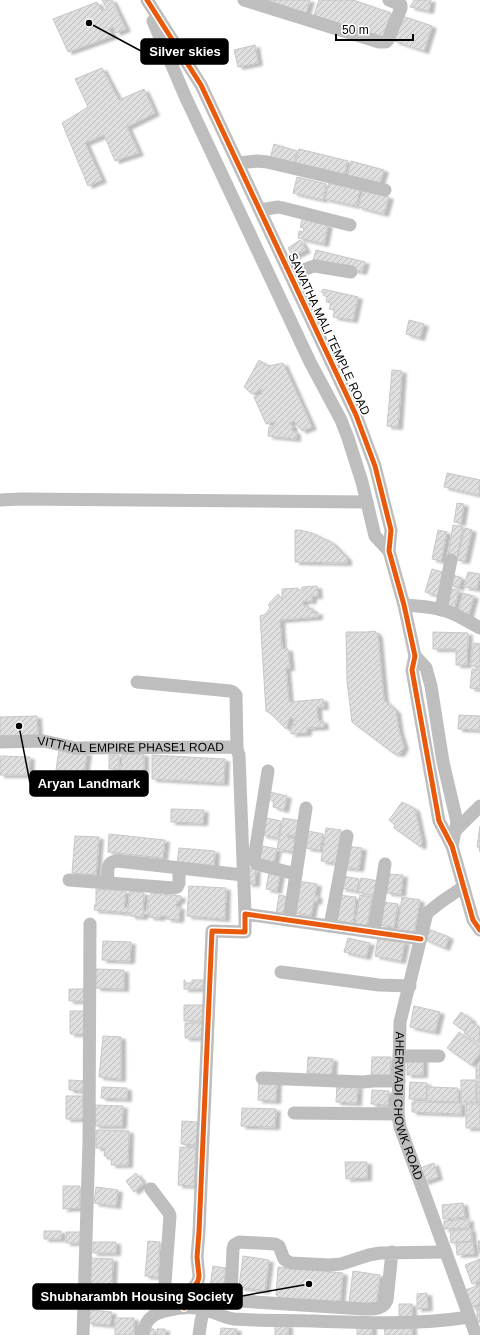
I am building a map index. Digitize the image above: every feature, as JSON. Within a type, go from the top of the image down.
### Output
[{"type":"street","name":"SAWATHA MALI TEMPLE ROAD","points":[[144,0],[198,124],[310,362],[341,420],[348,438],[367,502],[375,536],[389,551]]},
{"type":"street","name":"SAWATHA MALI TEMPLE ROAD","points":[[147,0],[201,85],[356,415],[375,466],[390,530],[389,551],[404,605],[415,656],[412,670],[439,820],[452,846],[473,920],[480,930]]},
{"type":"street","points":[[244,0],[379,42],[388,40],[401,8],[401,5],[389,0]]},
{"type":"street","points":[[238,163],[257,161],[267,162],[385,190]]},
{"type":"street","points":[[260,210],[278,207],[284,208],[350,225]]},
{"type":"street","points":[[291,275],[315,266],[351,272]]},
{"type":"street","points":[[0,500],[367,502]]},
{"type":"street","points":[[441,610],[451,560]]},
{"type":"street","points":[[404,605],[434,608],[448,612],[480,628]]},
{"type":"street","name":"SAWATHA MALI TEMPLE ROAD","points":[[415,656],[426,668],[431,686],[443,762],[457,822],[452,846]]},
{"type":"street","points":[[137,682],[230,691],[234,692],[236,695],[245,932],[212,931],[197,1257],[199,1272],[195,1286],[188,1296],[184,1308]]},
{"type":"street","name":"VITTHAL EMPIRE PHASE1 ROAD","points":[[0,742],[44,741],[75,748],[229,747],[237,750]]},
{"type":"street","points":[[268,772],[254,859],[256,863],[260,865],[296,874]]},
{"type":"street","points":[[455,831],[480,806]]},
{"type":"street","points":[[289,920],[306,808]]},
{"type":"street","points":[[330,926],[346,836]]},
{"type":"street","points":[[108,882],[109,865],[113,861],[243,875]]},
{"type":"street","points":[[374,932],[386,864]]},
{"type":"street","points":[[69,880],[174,888],[179,883],[179,868]]},
{"type":"street","name":"AHERWADI CHOWK ROAD","points":[[463,887],[427,913],[400,1022],[398,1114],[400,1127],[476,1335]]},
{"type":"street","points":[[245,914],[421,939]]},
{"type":"street","points":[[83,1335],[90,1143],[90,924]]},
{"type":"street","points":[[280,972],[379,985],[410,986]]},
{"type":"street","points":[[399,1056],[439,1056]]},
{"type":"street","points":[[262,1078],[363,1082],[399,1081]]},
{"type":"street","points":[[294,1113],[398,1114]]},
{"type":"street","points":[[151,1189],[169,1213],[170,1222],[165,1283],[169,1310]]},
{"type":"street","points":[[392,1252],[387,1300],[383,1306],[379,1308],[364,1309],[240,1301],[233,1300],[231,1296],[233,1248],[234,1245],[240,1242],[275,1244],[279,1246],[284,1259],[291,1263],[330,1265],[341,1264],[368,1255],[392,1252],[446,1252]]},
{"type":"street","points":[[143,1335],[146,1323],[150,1318],[161,1312],[184,1308],[204,1309],[232,1318],[357,1323],[442,1321],[469,1317]]},
{"type":"street","points":[[199,1335],[204,1309]]},
{"type":"building","points":[[102,0],[112,0],[126,29],[116,33],[113,27],[109,29],[113,36],[68,52],[53,19],[97,2],[102,11],[107,9]]},
{"type":"building","points":[[266,0],[310,0],[306,13]]},
{"type":"building","points":[[319,0],[353,0],[391,13],[383,38],[314,15]]},
{"type":"building","points":[[414,0],[431,0],[429,11],[410,7]]},
{"type":"building","points":[[402,16],[432,26],[424,51],[394,41]]},
{"type":"building","points":[[255,45],[258,63],[238,67],[234,50]]},
{"type":"building","points":[[102,68],[119,100],[144,89],[155,113],[127,127],[139,153],[115,161],[104,135],[85,143],[102,180],[88,186],[62,123],[88,107],[75,79]]},
{"type":"building","points":[[274,144],[297,151],[293,166],[270,159]]},
{"type":"building","points":[[299,149],[348,161],[343,179],[295,166]]},
{"type":"building","points":[[351,161],[384,170],[379,186],[347,177]]},
{"type":"building","points":[[297,177],[326,184],[323,200],[293,193]]},
{"type":"building","points":[[329,182],[360,189],[356,206],[325,199]]},
{"type":"building","points":[[363,190],[389,197],[384,214],[358,207]]},
{"type":"building","points":[[302,219],[328,225],[324,244],[298,238],[299,231],[303,232],[304,228],[300,227]]},
{"type":"building","points":[[300,240],[306,250],[293,257],[288,248]]},
{"type":"building","points":[[316,250],[365,262],[362,272],[313,260]]},
{"type":"building","points":[[323,289],[358,297],[353,320],[333,317],[335,310],[329,309],[331,303],[326,302],[327,297],[321,292]]},
{"type":"building","points":[[409,320],[424,324],[420,338],[406,334]]},
{"type":"building","points":[[259,360],[268,366],[283,363],[312,427],[302,431],[294,421],[289,423],[293,426],[292,431],[296,432],[296,439],[268,436],[269,427],[272,428],[276,421],[266,424],[254,397],[262,394],[262,389],[252,394],[244,387]]},
{"type":"building","points":[[392,370],[402,371],[398,427],[387,426]]},
{"type":"building","points":[[447,473],[480,480],[479,495],[444,487]]},
{"type":"building","points":[[457,503],[464,504],[461,523],[454,522]]},
{"type":"building","points":[[453,525],[463,527],[457,557],[448,555]]},
{"type":"building","points":[[465,528],[472,530],[465,561],[457,560]]},
{"type":"building","points":[[295,530],[312,533],[331,542],[347,558],[347,563],[295,562]]},
{"type":"building","points":[[438,530],[447,532],[441,561],[432,559]]},
{"type":"building","points":[[432,569],[446,573],[439,596],[425,592]]},
{"type":"building","points":[[468,572],[480,574],[477,589],[464,587]]},
{"type":"building","points":[[453,575],[462,578],[459,588],[450,585]]},
{"type":"building","points":[[317,586],[318,596],[312,596],[312,601],[303,601],[304,606],[309,606],[308,609],[312,609],[313,613],[318,612],[318,617],[280,620],[282,649],[288,649],[290,668],[286,668],[289,702],[323,699],[324,707],[317,707],[318,721],[323,721],[324,727],[307,728],[307,733],[291,734],[291,726],[298,722],[290,717],[286,729],[266,711],[260,616],[266,614],[270,607],[268,605],[278,594],[282,599],[282,589],[298,588],[298,590],[302,590],[302,587]]},
{"type":"building","points":[[449,588],[459,591],[454,609],[443,606]]},
{"type":"building","points":[[463,593],[474,596],[468,618],[457,615]]},
{"type":"building","points":[[375,631],[378,636],[384,700],[396,711],[399,731],[404,747],[400,754],[393,753],[352,722],[347,681],[346,632]]},
{"type":"building","points":[[433,632],[468,633],[467,665],[456,665],[456,649],[433,649]]},
{"type":"building","points":[[474,643],[480,644],[480,667],[470,665]]},
{"type":"building","points":[[472,669],[480,670],[480,689],[470,688]]},
{"type":"building","points":[[459,715],[480,716],[480,730],[458,729]]},
{"type":"building","points":[[37,716],[38,735],[0,736],[0,717]]},
{"type":"building","points":[[59,750],[87,753],[84,774],[56,770]]},
{"type":"building","points":[[122,754],[144,754],[144,771],[121,771]]},
{"type":"building","points":[[109,755],[119,755],[119,769],[109,769]]},
{"type":"building","points":[[152,755],[225,759],[224,783],[152,779]]},
{"type":"building","points":[[0,756],[30,757],[29,775],[0,775]]},
{"type":"building","points":[[270,792],[287,796],[284,810],[273,807],[274,801],[268,799]]},
{"type":"building","points":[[402,802],[415,809],[422,841],[421,847],[394,828],[395,825],[389,820]]},
{"type":"building","points":[[171,809],[204,810],[203,823],[171,822]]},
{"type":"building","points":[[266,818],[281,821],[278,838],[262,835]]},
{"type":"building","points":[[283,818],[301,821],[298,837],[288,835],[288,838],[297,839],[295,852],[277,849]]},
{"type":"building","points":[[480,826],[480,852],[479,847],[477,847]]},
{"type":"building","points":[[326,828],[341,830],[336,863],[321,861]]},
{"type":"building","points":[[308,831],[323,834],[320,850],[306,848]]},
{"type":"building","points":[[109,834],[165,840],[163,858],[108,852]]},
{"type":"building","points":[[75,836],[99,837],[96,875],[72,873]]},
{"type":"building","points":[[263,846],[277,849],[274,862],[260,859]]},
{"type":"building","points":[[345,846],[362,848],[359,869],[342,867]]},
{"type":"building","points":[[179,848],[215,851],[214,867],[177,864]]},
{"type":"building","points":[[247,868],[256,869],[255,884],[248,884]]},
{"type":"building","points":[[269,872],[280,874],[277,891],[266,889]]},
{"type":"building","points":[[389,874],[403,875],[401,894],[387,893]]},
{"type":"building","points":[[343,876],[359,879],[357,891],[341,888]]},
{"type":"building","points":[[361,878],[379,881],[376,896],[358,892]]},
{"type":"building","points":[[298,881],[317,884],[315,896],[318,896],[317,902],[314,901],[311,916],[295,913]]},
{"type":"building","points":[[189,886],[226,888],[225,919],[187,916]]},
{"type":"building","points":[[96,889],[126,891],[124,908],[128,908],[130,891],[144,893],[143,911],[147,911],[148,896],[150,896],[151,893],[181,896],[180,901],[177,901],[176,907],[180,907],[179,920],[167,919],[167,916],[160,916],[160,918],[149,917],[150,914],[143,914],[143,917],[131,916],[131,913],[94,910],[96,904]]},
{"type":"building","points":[[279,895],[289,897],[286,916],[276,914]]},
{"type":"building","points":[[338,895],[356,897],[353,924],[334,922]]},
{"type":"building","points":[[360,895],[372,897],[367,926],[355,924]]},
{"type":"building","points":[[402,897],[420,900],[414,934],[397,931]]},
{"type":"building","points":[[383,902],[398,904],[394,927],[380,925]]},
{"type":"building","points":[[428,929],[449,937],[445,948],[424,939]]},
{"type":"building","points":[[348,938],[370,943],[366,957],[344,952]]},
{"type":"building","points":[[378,938],[405,942],[401,961],[375,956]]},
{"type":"building","points":[[103,941],[131,942],[130,961],[102,960]]},
{"type":"building","points":[[96,969],[124,970],[124,989],[96,988]]},
{"type":"building","points":[[184,980],[185,983],[192,983],[192,980],[204,980],[203,989],[184,989]]},
{"type":"building","points":[[69,989],[87,989],[87,1001],[69,1001]]},
{"type":"building","points":[[184,1005],[203,1005],[203,1021],[184,1021]]},
{"type":"building","points":[[414,1006],[440,1012],[435,1032],[410,1027]]},
{"type":"building","points":[[70,1011],[88,1011],[88,1034],[70,1034]]},
{"type":"building","points":[[461,1012],[472,1020],[464,1031],[453,1023]]},
{"type":"building","points":[[471,1022],[480,1028],[479,1043],[464,1033]]},
{"type":"building","points":[[185,1023],[203,1023],[203,1038],[185,1038]]},
{"type":"building","points":[[459,1032],[480,1047],[480,1053],[471,1065],[447,1048]]},
{"type":"building","points":[[103,1036],[121,1037],[121,1079],[99,1077]]},
{"type":"building","points":[[308,1057],[333,1059],[332,1075],[307,1073]]},
{"type":"building","points":[[372,1057],[391,1057],[390,1078],[371,1077]]},
{"type":"building","points":[[407,1058],[423,1058],[423,1075],[407,1075]]},
{"type":"building","points":[[476,1065],[480,1065],[480,1079],[476,1079]]},
{"type":"building","points":[[69,1080],[87,1081],[86,1091],[69,1090]]},
{"type":"building","points":[[259,1080],[277,1080],[276,1101],[258,1100]]},
{"type":"building","points":[[461,1080],[476,1080],[476,1102],[461,1102]]},
{"type":"building","points":[[477,1081],[480,1081],[480,1102],[477,1102]]},
{"type":"building","points":[[410,1082],[427,1083],[426,1099],[409,1099]]},
{"type":"building","points":[[337,1085],[358,1086],[357,1103],[336,1102]]},
{"type":"building","points":[[102,1087],[127,1088],[127,1099],[101,1098]]},
{"type":"building","points":[[427,1087],[458,1088],[458,1102],[427,1101]]},
{"type":"building","points":[[372,1090],[389,1091],[388,1105],[371,1104]]},
{"type":"building","points":[[66,1096],[84,1096],[84,1119],[66,1119]]},
{"type":"building","points":[[412,1102],[461,1103],[461,1114],[412,1112]]},
{"type":"building","points":[[466,1104],[480,1104],[480,1128],[466,1128]]},
{"type":"building","points":[[95,1105],[123,1106],[122,1126],[95,1126]]},
{"type":"building","points":[[242,1108],[276,1109],[275,1127],[241,1126]]},
{"type":"building","points":[[182,1121],[198,1122],[196,1145],[181,1144]]},
{"type":"building","points":[[96,1130],[129,1131],[128,1165],[111,1165],[112,1159],[107,1159],[107,1156],[104,1156],[105,1148],[96,1148]]},
{"type":"building","points":[[180,1147],[196,1148],[194,1186],[178,1185]]},
{"type":"building","points":[[345,1162],[367,1162],[367,1178],[346,1179]]},
{"type":"building","points":[[434,1163],[438,1177],[424,1182],[420,1168]]},
{"type":"building","points":[[136,1173],[144,1184],[134,1192],[126,1181]]},
{"type":"building","points":[[63,1186],[80,1186],[80,1208],[63,1209]]},
{"type":"building","points":[[96,1187],[118,1190],[116,1206],[94,1203]]},
{"type":"building","points":[[463,1203],[465,1217],[443,1219],[442,1205]]},
{"type":"building","points":[[469,1219],[469,1228],[444,1229],[444,1221]]},
{"type":"building","points":[[471,1229],[472,1241],[451,1243],[450,1231]]},
{"type":"building","points":[[44,1231],[61,1231],[61,1239],[44,1239]]},
{"type":"building","points":[[66,1232],[82,1232],[82,1243],[66,1243]]},
{"type":"building","points":[[148,1241],[160,1242],[158,1277],[145,1276]]},
{"type":"building","points":[[478,1241],[480,1241],[480,1253],[479,1253]]},
{"type":"building","points":[[93,1242],[116,1242],[116,1253],[93,1253]]},
{"type":"building","points":[[473,1242],[474,1254],[457,1255],[456,1243]]},
{"type":"building","points":[[243,1256],[269,1260],[265,1291],[239,1287]]},
{"type":"building","points":[[90,1258],[113,1259],[112,1285],[88,1284]]},
{"type":"building","points":[[480,1259],[480,1281],[472,1284],[465,1265]]},
{"type":"building","points":[[213,1266],[226,1268],[223,1296],[209,1294]]},
{"type":"building","points":[[278,1267],[343,1273],[340,1305],[283,1299],[276,1295]]},
{"type":"building","points":[[353,1271],[380,1275],[376,1306],[349,1302]]},
{"type":"building","points":[[480,1285],[480,1304],[471,1307],[465,1290]]},
{"type":"building","points":[[427,1293],[428,1308],[417,1309],[417,1294]]},
{"type":"building","points":[[399,1304],[412,1304],[412,1320],[399,1320]]},
{"type":"building","points":[[477,1307],[480,1307],[480,1322],[477,1322]]},
{"type":"building","points":[[89,1310],[112,1312],[110,1325],[88,1323]]},
{"type":"building","points":[[115,1318],[134,1318],[134,1335],[115,1335]]},
{"type":"building","points":[[275,1325],[288,1325],[288,1335],[275,1335]]},
{"type":"building","points":[[412,1325],[412,1335],[385,1335],[384,1326]]},
{"type":"building","points":[[357,1326],[372,1326],[372,1335],[357,1335]]},
{"type":"building","points":[[221,1328],[237,1329],[236,1335],[220,1335]]},
{"type":"building","points":[[149,1329],[154,1329],[154,1335],[149,1335]]},
{"type":"building","points":[[157,1329],[165,1329],[165,1335],[157,1335]]},
{"type":"cycle path","points":[[147,0],[201,85],[356,415],[375,466],[391,530],[389,551],[404,605],[415,656],[412,670],[439,821],[452,846],[473,920],[480,930]]},
{"type":"cycle path","points":[[184,1308],[188,1296],[198,1281],[199,1276],[197,1257],[212,931],[245,932],[245,914],[421,939]]},
{"type":"place","name":"Silver skies","points":[[89,23]]},
{"type":"place","name":"Aryan Landmark","points":[[19,726]]},
{"type":"place","name":"Shubharambh Housing Society","points":[[309,1284]]}]
